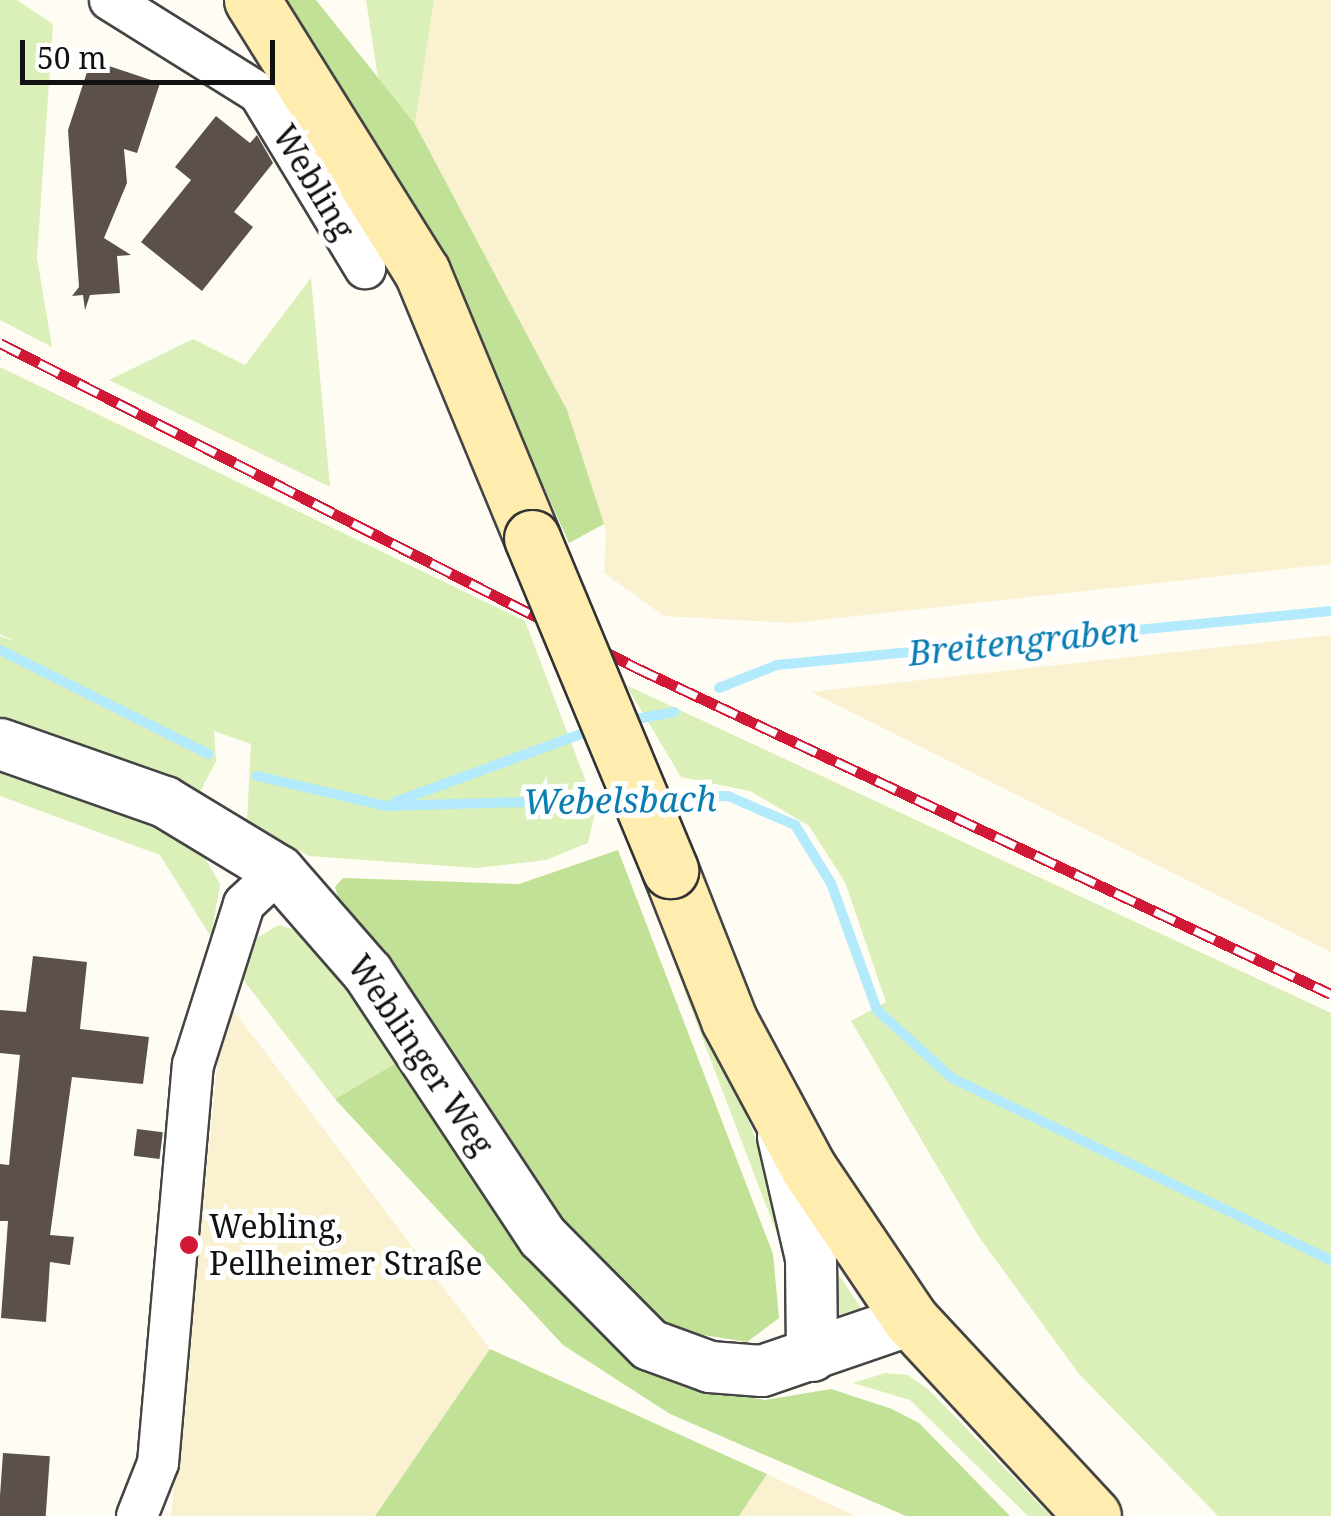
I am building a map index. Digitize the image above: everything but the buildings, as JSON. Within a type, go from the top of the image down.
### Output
[{"type":"main road","name":"Webling","points":[[252,0],[422,272],[670,870],[778,1118],[912,1320],[1093,1516]]},
{"type":"street","name":"Webling","points":[[110,0],[259,93],[365,268]]},
{"type":"street","name":"Weblinger Weg","points":[[0,744],[165,802],[280,871],[368,973],[589,1293],[650,1345],[710,1366],[762,1370],[912,1320]]},
{"type":"street","points":[[137,1516],[158,1464],[193,1065],[244,904],[280,871]]},
{"type":"street","points":[[778,1118],[811,1258],[812,1356]]},
{"type":"shaded area","points":[[434,0],[1331,0],[1331,564],[792,623],[664,616],[604,573],[606,531],[567,410],[415,124]]},
{"type":"shaded area","points":[[1331,635],[1331,952],[811,692]]},
{"type":"shaded area","points":[[224,998],[490,1349],[375,1516],[171,1516]]},
{"type":"shaded area","points":[[767,1474],[855,1516],[739,1516]]},
{"type":"green space","points":[[0,0],[17,0],[53,24],[37,258],[52,347],[0,320]]},
{"type":"green space","points":[[277,0],[316,0],[415,124],[567,410],[604,524],[569,543],[503,397]]},
{"type":"green space","points":[[366,0],[434,0],[415,124],[378,78]]},
{"type":"green space","points":[[311,278],[330,487],[109,380],[193,339],[245,365]]},
{"type":"green space","points":[[0,367],[525,621],[596,808],[588,843],[546,860],[477,868],[309,856],[247,821],[251,744],[214,731],[216,761],[199,794],[0,727],[0,636],[16,642],[0,634]]},
{"type":"green space","points":[[626,685],[1331,1013],[1331,1516],[1218,1516],[1079,1374],[979,1237],[851,1021],[886,1002],[845,882],[809,826],[750,791],[681,777]]},
{"type":"green space","points":[[0,767],[194,839],[220,884],[211,937],[160,855],[0,796]]},
{"type":"green space","points":[[618,850],[773,1254],[779,1318],[747,1342],[672,1330],[577,1250],[343,914],[335,887],[343,878],[519,884]]},
{"type":"green space","points":[[279,925],[302,932],[346,975],[403,1059],[335,1099],[241,977],[253,940]]},
{"type":"green space","points":[[670,926],[798,1244],[788,1263],[686,995],[663,929]]},
{"type":"green space","points":[[403,1059],[622,1351],[690,1388],[765,1400],[831,1389],[892,1409],[919,1423],[1010,1516],[906,1516],[670,1414],[563,1345],[335,1099]]},
{"type":"green space","points":[[834,1268],[861,1308],[817,1322]]},
{"type":"green space","points":[[490,1349],[767,1474],[739,1516],[375,1516]]},
{"type":"green space","points":[[885,1373],[908,1375],[929,1390],[1051,1516],[1028,1516],[910,1400],[853,1383]]},
{"type":"waterway","name":"Breitengraben","points":[[719,688],[777,665],[1331,611]]},
{"type":"waterway","name":"Webelsbach","points":[[0,650],[209,754]]},
{"type":"waterway","name":"Breitengraben","points":[[626,721],[674,712]]},
{"type":"waterway","name":"Breitengraben","points":[[395,802],[595,729]]},
{"type":"waterway","name":"Webelsbach","points":[[257,776],[386,806],[621,799]]},
{"type":"waterway","name":"Webelsbach","points":[[658,798],[728,796],[795,825],[831,883],[877,1010],[952,1078],[1331,1260]]},
{"type":"railway","points":[[0,343],[637,668],[1331,994]]},
{"type":"place","name":"Webling, Pellheimer Straße","points":[[189,1245]]}]
